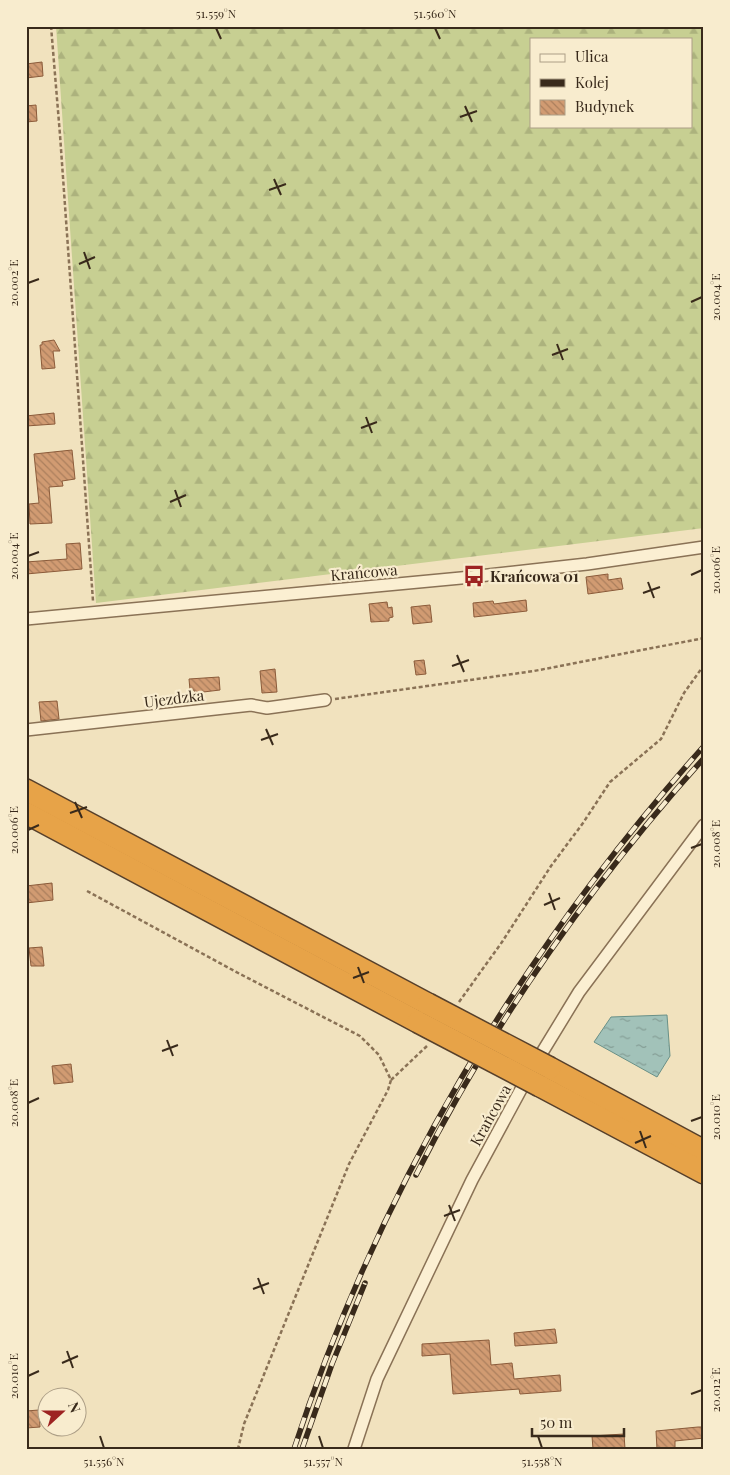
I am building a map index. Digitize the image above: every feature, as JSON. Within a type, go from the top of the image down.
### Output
[{"type":"highway","points":[[26,790],[423,1013]]},
{"type":"highway","points":[[26,813],[423,1013],[545,1077],[704,1150]]},
{"type":"highway","points":[[545,1077],[704,1173]]},
{"type":"street","name":"Krańcowa","points":[[26,619],[461,578],[596,563],[704,547]]},
{"type":"street","name":"Ujezdzka","points":[[26,730],[251,705],[268,708],[325,700]]},
{"type":"street","name":"Krańcowa","points":[[354,1449],[377,1379],[472,1180],[532,1069],[579,992],[704,825]]},
{"type":"path","points":[[51,26],[94,612]]},
{"type":"path","points":[[325,700],[534,671],[704,638]]},
{"type":"path","points":[[458,1003],[502,942],[551,866],[610,782],[661,739],[684,693],[704,666]]},
{"type":"path","points":[[87,891],[360,1036],[379,1055],[391,1080]]},
{"type":"path","points":[[238,1449],[244,1424],[349,1164],[388,1090],[391,1080],[432,1041]]},
{"type":"green space","points":[[56,26],[704,26],[704,528],[96,603]]},
{"type":"water","points":[[667,1015],[670,1056],[657,1077],[594,1042],[611,1017]]},
{"type":"building","points":[[42,62],[43,76],[26,78],[26,64]]},
{"type":"building","points":[[36,105],[37,121],[26,122],[26,106]]},
{"type":"building","points":[[54,340],[60,351],[53,351],[55,368],[42,369],[40,345],[42,345],[42,342]]},
{"type":"building","points":[[54,413],[55,424],[26,426],[26,416]]},
{"type":"building","points":[[72,450],[75,479],[62,481],[63,486],[49,487],[52,523],[30,524],[29,504],[39,503],[34,454]]},
{"type":"building","points":[[80,543],[82,569],[26,574],[26,562],[67,559],[66,544]]},
{"type":"building","points":[[608,574],[608,580],[621,578],[623,589],[588,594],[586,577]]},
{"type":"building","points":[[526,600],[527,611],[474,617],[473,603],[493,601],[494,604]]},
{"type":"building","points":[[387,602],[388,608],[392,607],[393,617],[389,618],[389,621],[371,622],[369,604]]},
{"type":"building","points":[[430,605],[432,622],[413,624],[411,607]]},
{"type":"building","points":[[424,660],[426,674],[416,675],[414,661]]},
{"type":"building","points":[[275,669],[277,692],[262,693],[260,671]]},
{"type":"building","points":[[219,677],[220,690],[195,693],[194,690],[190,690],[189,679]]},
{"type":"building","points":[[57,701],[59,719],[41,721],[39,702]]},
{"type":"building","points":[[52,883],[53,900],[26,903],[26,886]]},
{"type":"building","points":[[42,947],[44,966],[31,966],[29,948]]},
{"type":"building","points":[[71,1064],[73,1082],[54,1084],[52,1066]]},
{"type":"building","points":[[555,1329],[557,1343],[515,1346],[514,1333]]},
{"type":"building","points":[[489,1340],[491,1365],[512,1363],[514,1379],[560,1375],[561,1391],[520,1394],[519,1389],[453,1394],[450,1354],[422,1356],[422,1344]]},
{"type":"building","points":[[38,1410],[38,1427],[26,1428],[26,1411]]},
{"type":"building","points":[[704,1427],[704,1438],[675,1441],[675,1449],[657,1449],[656,1431]]},
{"type":"building","points":[[624,1434],[625,1449],[593,1449],[592,1436]]},
{"type":"railway","points":[[294,1449],[329,1352],[368,1258],[413,1166],[462,1076],[516,990],[575,906],[637,824],[704,746]]},
{"type":"railway","points":[[416,1175],[477,1064],[546,957],[622,855],[704,758]]},
{"type":"railway","points":[[302,1449],[332,1364],[365,1283]]},
{"type":"place","name":"Krańcowa 01","points":[[474,576]]}]
